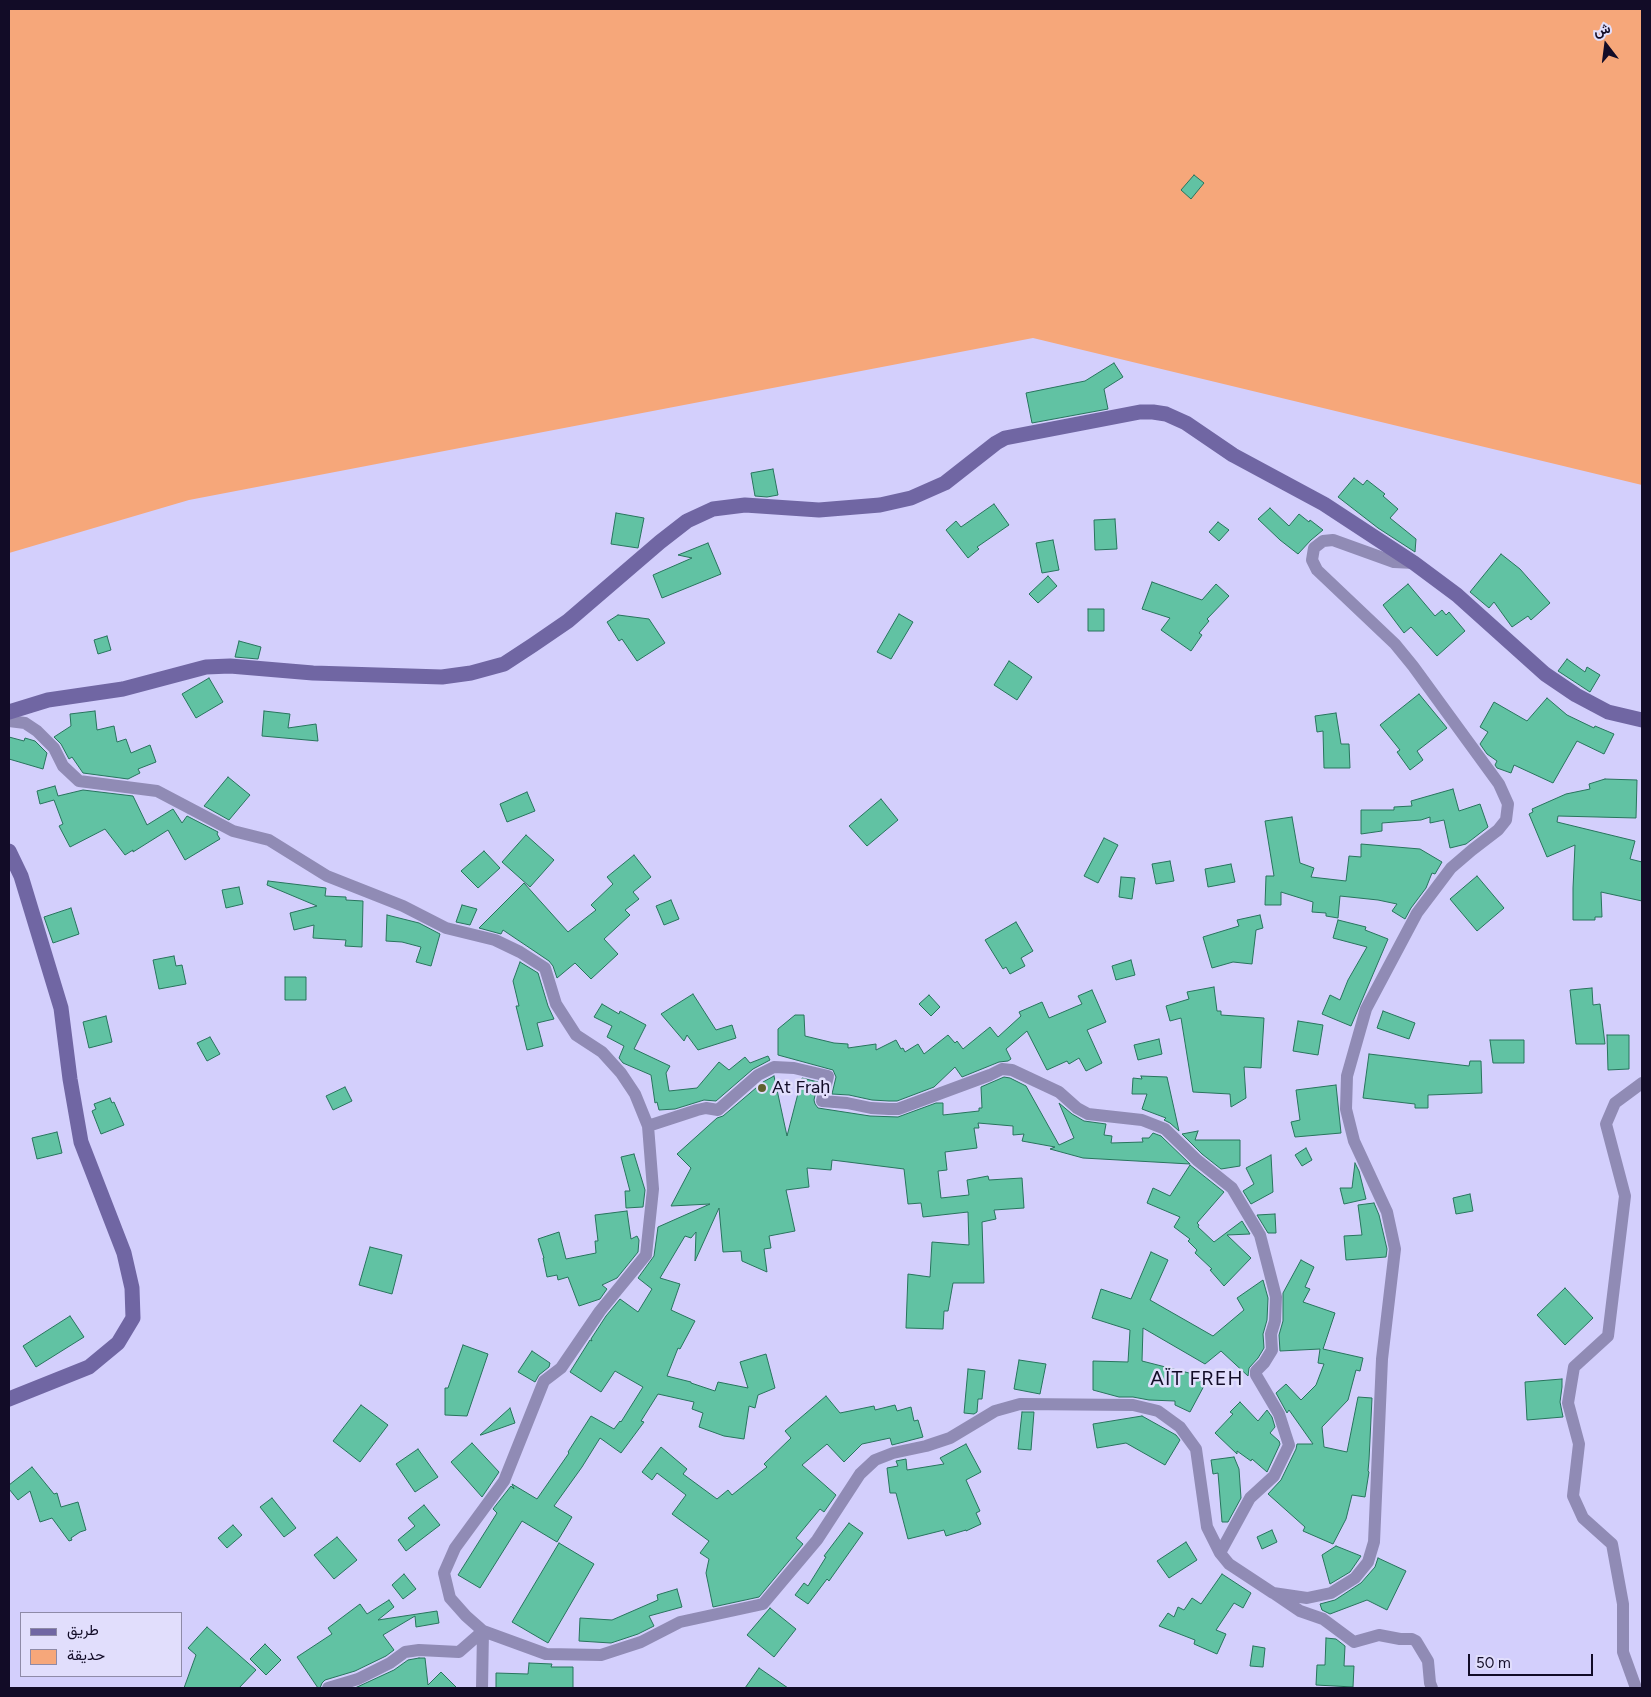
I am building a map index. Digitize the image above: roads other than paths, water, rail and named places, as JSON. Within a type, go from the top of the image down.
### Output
[{"type":"main road","points":[[9,712],[48,700],[123,689],[206,668],[230,666],[304,673],[442,677],[471,673],[504,664],[533,645],[568,621],[687,521],[713,509],[745,505],[819,510],[880,505],[911,498],[945,482],[1005,438],[1140,412],[1153,412],[1166,414],[1186,423],[1233,455],[1324,504],[1414,563],[1457,596],[1544,674],[1576,695],[1608,712],[1642,720]]},
{"type":"main road","points":[[9,851],[21,876],[61,1008],[70,1080],[81,1142],[124,1253],[132,1288],[132,1318],[118,1344],[89,1367],[9,1399]]},
{"type":"street","points":[[1273,1593],[1307,1598],[1331,1593],[1355,1578],[1368,1562],[1372,1549],[1374,1542],[1382,1358],[1395,1248],[1387,1212],[1354,1141],[1346,1109],[1347,1076],[1366,1009],[1416,912],[1451,868],[1498,830],[1506,820],[1508,804],[1499,784],[1413,666],[1395,644],[1317,570],[1312,560],[1314,548],[1323,541],[1333,540],[1394,562],[1414,563]]},
{"type":"street","points":[[9,721],[25,723],[37,731],[54,748],[63,766],[79,781],[157,791],[233,830],[269,840],[327,876],[404,906],[446,928],[494,940],[520,952],[545,968],[556,1004],[576,1035],[602,1052],[635,1094],[648,1126],[653,1189],[646,1255],[600,1311],[562,1368],[544,1381],[504,1481],[455,1548],[444,1573],[450,1598],[483,1631],[546,1654],[600,1655],[641,1642],[680,1622],[763,1604],[817,1540],[860,1474],[875,1460],[893,1452],[926,1446],[950,1438],[995,1411],[1020,1404],[1133,1405],[1158,1411],[1180,1427],[1196,1449],[1207,1527],[1220,1552],[1229,1564],[1300,1611],[1323,1619],[1354,1642],[1379,1635],[1400,1639],[1408,1638],[1416,1641],[1428,1661],[1432,1688]]},
{"type":"street","points":[[648,1126],[697,1110],[706,1108],[718,1110],[758,1075],[774,1067],[794,1068],[828,1076],[822,1101],[890,1109],[898,1109],[1002,1069],[1012,1070],[1060,1092],[1077,1108],[1088,1114],[1142,1120],[1165,1129],[1197,1160],[1232,1188],[1260,1235],[1276,1297],[1275,1321],[1271,1334],[1272,1350],[1264,1363],[1256,1371],[1256,1375],[1279,1414],[1289,1445],[1274,1476],[1250,1498],[1220,1552]]},
{"type":"street","points":[[1636,1688],[1623,1652],[1623,1604],[1612,1544],[1584,1518],[1573,1496],[1579,1444],[1568,1402],[1574,1368],[1608,1336],[1625,1196],[1606,1124],[1615,1103],[1642,1083]]},
{"type":"street","points":[[328,1688],[358,1679],[390,1663],[405,1652],[420,1650],[459,1652],[483,1631]]},
{"type":"street","points":[[482,1688],[483,1631]]},
{"type":"place","name":"At Fraḥ","points":[[762,1088]]},
{"type":"district","name":"AÏT FREH","points":[[1197,1379]]}]
